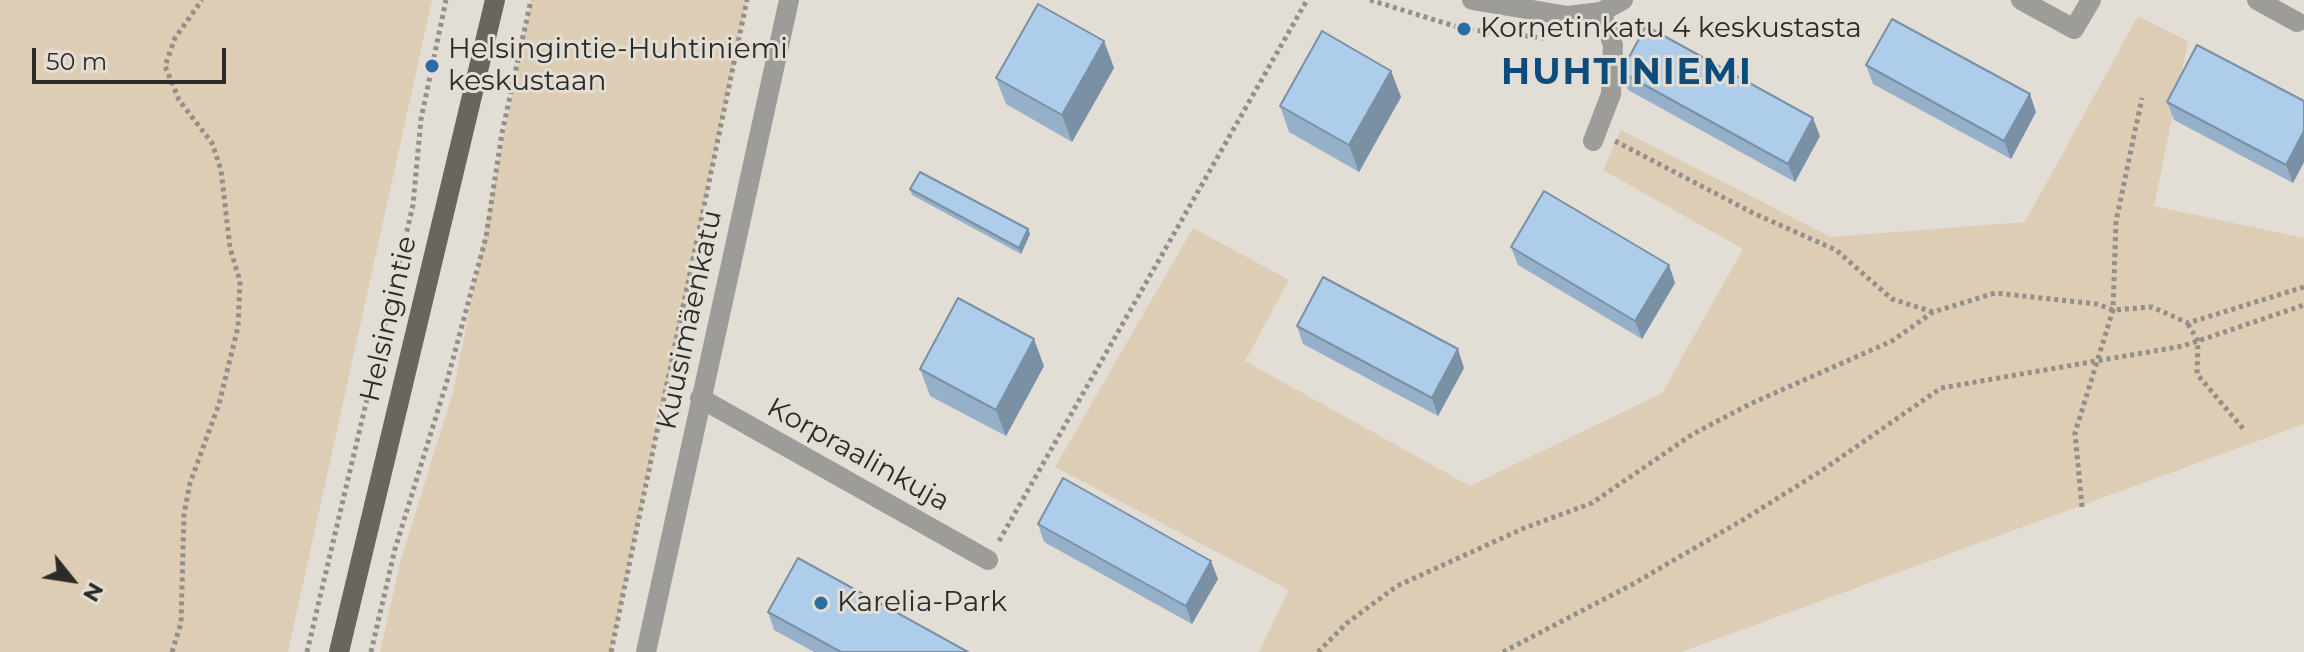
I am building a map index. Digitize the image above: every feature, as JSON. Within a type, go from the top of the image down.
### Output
[{"type":"main road","name":"Helsingintie","points":[[339,652],[495,0]]},
{"type":"street","name":"Kuusimäenkatu","points":[[646,652],[789,0]]},
{"type":"street","points":[[1472,0],[1568,16],[1601,12],[1623,0]]},
{"type":"street","points":[[2021,0],[2074,29],[2091,0]]},
{"type":"street","points":[[2257,0],[2297,22]]},
{"type":"street","points":[[1595,136],[1611,94],[1613,58],[1613,45],[1601,12]]},
{"type":"street","name":"Korpraalinkuja","points":[[700,398],[988,560]]},
{"type":"path","points":[[172,652],[181,623],[184,514],[190,483],[223,388],[238,327],[240,281],[230,248],[221,170],[212,143],[179,100],[165,66],[175,38],[202,0]]},
{"type":"path","points":[[440,0],[444,8]]},
{"type":"path","points":[[307,652],[413,205],[421,119],[446,0]]},
{"type":"path","points":[[371,652],[395,549],[447,381],[486,237],[502,133],[531,0]]},
{"type":"path","points":[[611,652],[747,0]]},
{"type":"path","points":[[988,560],[1307,0]]},
{"type":"path","points":[[2082,507],[2075,433],[2113,310],[2116,221],[2142,98]]},
{"type":"path","points":[[1595,136],[1836,250],[1892,299],[1933,312]]},
{"type":"path","points":[[2188,323],[2304,287]]},
{"type":"path","points":[[1318,652],[1347,623],[1397,586],[1510,534],[1592,503],[1693,434],[1750,404],[1892,341],[1933,312],[1995,293],[2097,304],[2113,310],[2152,307],[2188,323],[2198,341],[2197,374],[2245,431]]},
{"type":"path","points":[[1503,652],[1633,584],[1746,518],[1824,469],[1941,388],[2198,341],[2304,305]]},
{"type":"shaded area","points":[[0,0],[432,0],[288,652],[0,652]]},
{"type":"shaded area","points":[[531,0],[747,0],[611,652],[380,652],[400,563],[453,392]]},
{"type":"shaded area","points":[[2138,16],[2188,41],[2154,206],[2304,238],[2304,424],[1681,652],[1259,652],[1289,590],[1055,467],[1193,228],[1289,280],[1245,361],[1470,486],[1662,393],[1743,249],[1603,170],[1621,130],[1831,237],[2025,222]]},
{"type":"building","points":[[1038,4],[1104,41],[1062,115],[996,78]]},
{"type":"building","points":[[1892,19],[2030,94],[2004,141],[1866,65]]},
{"type":"building","points":[[1646,26],[1813,118],[1788,164],[1621,72]]},
{"type":"building","points":[[1322,31],[1391,71],[1349,145],[1280,106]]},
{"type":"building","points":[[2197,45],[2304,101],[2304,131],[2286,165],[2167,102]]},
{"type":"building","points":[[920,172],[1028,229],[1019,248],[910,189]]},
{"type":"building","points":[[1544,191],[1669,265],[1635,321],[1511,247]]},
{"type":"building","points":[[1323,277],[1458,349],[1432,398],[1297,326]]},
{"type":"building","points":[[958,298],[1034,339],[996,410],[920,369]]},
{"type":"building","points":[[1063,478],[1211,561],[1186,606],[1038,524]]},
{"type":"building","name":"Karelia-Park","points":[[798,558],[968,652],[841,652],[768,612]]},
{"type":"place","name":"Kornetinkatu 4 keskustasta","points":[[1464,29]]},
{"type":"place","name":"Helsingintie-Huhtiniemi keskustaan","points":[[432,66]]},
{"type":"place","name":"Karelia-Park","points":[[821,603]]},
{"type":"district","name":"HUHTINIEMI","points":[[1627,73]]}]
